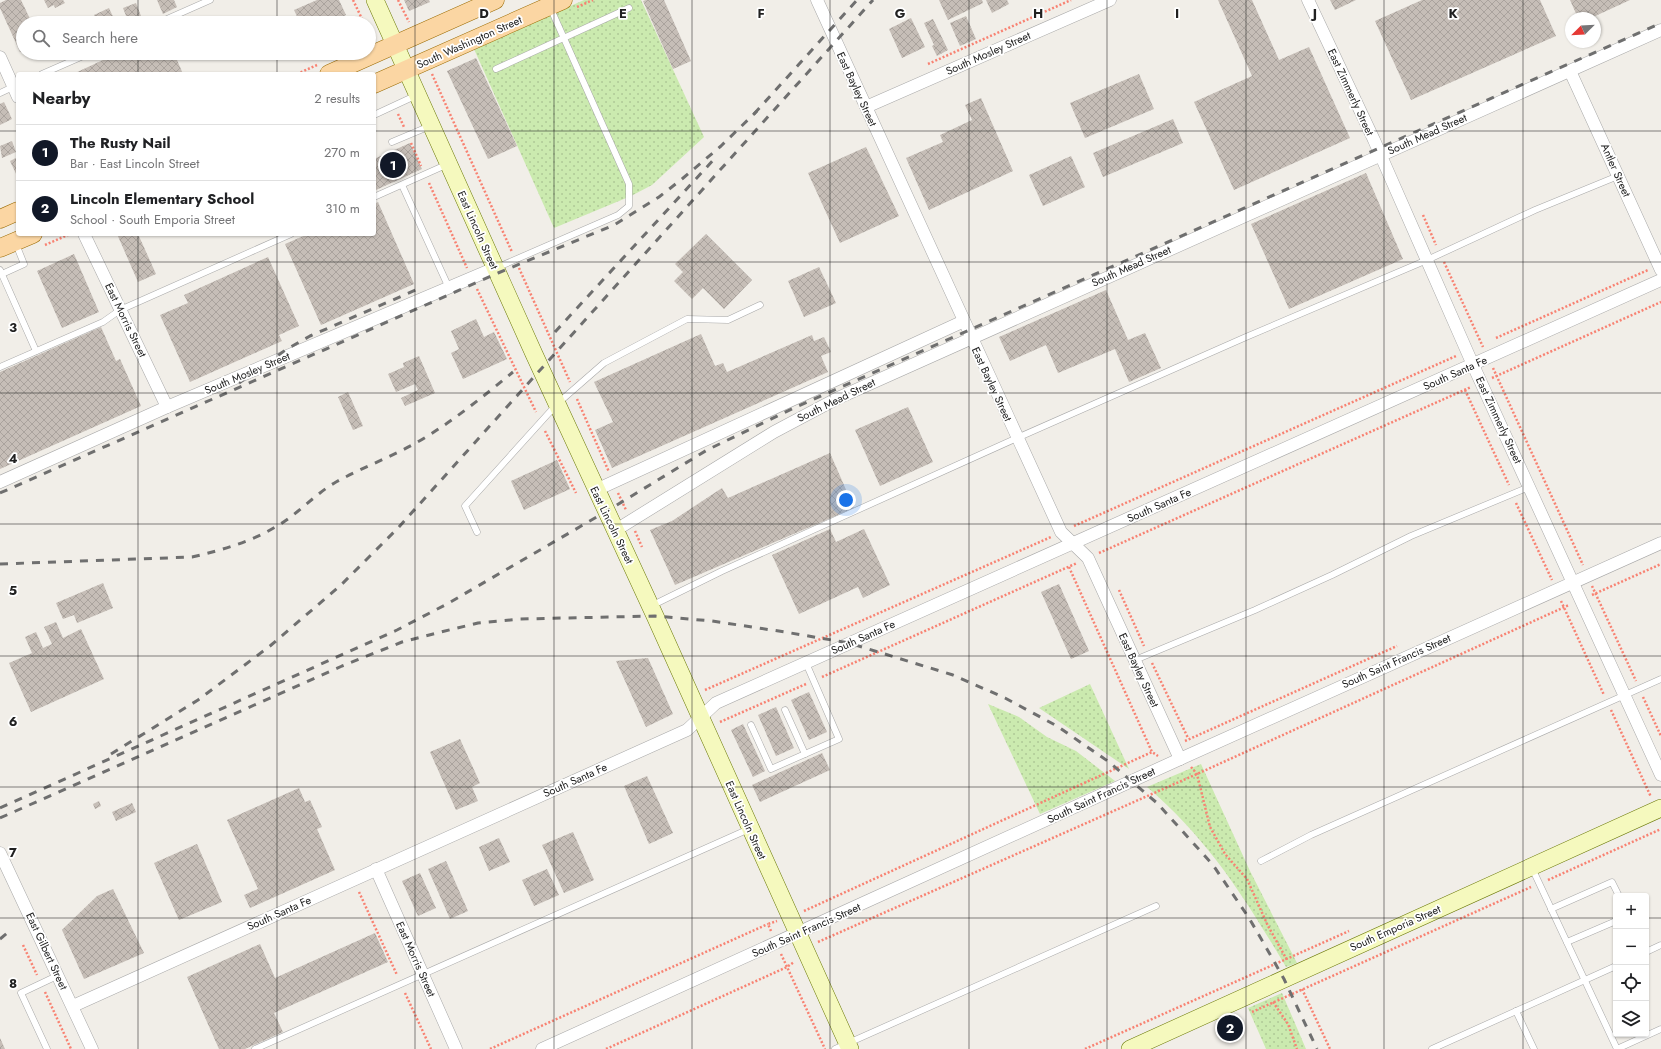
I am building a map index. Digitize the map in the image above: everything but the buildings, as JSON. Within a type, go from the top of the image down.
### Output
[{"type":"main road","points":[[376,53],[495,0]]},
{"type":"main road","name":"South Washington Street","points":[[376,83],[556,3]]},
{"type":"main road","points":[[333,72],[360,60]]},
{"type":"main road","points":[[0,219],[16,212]]},
{"type":"main road","points":[[7,245],[28,236]]},
{"type":"street","name":"East Lincoln Street","points":[[375,0],[596,490],[651,607],[706,712],[750,828],[797,913],[805,931],[844,1047]]},
{"type":"street","name":"East Bayley Street","points":[[817,0],[1061,532],[1088,558],[1180,758]]},
{"type":"street","name":"South Mosley Street","points":[[866,107],[1110,0]]},
{"type":"street","name":"East Zimmerly Street","points":[[1308,0],[1380,155],[1473,365],[1661,775]]},
{"type":"street","name":"South Mead Street","points":[[616,530],[809,412],[971,338],[1661,30]]},
{"type":"street","points":[[0,57],[16,89]]},
{"type":"street","name":"Antler Street","points":[[1570,71],[1660,267]]},
{"type":"street","name":"East Morris Street","points":[[85,236],[167,407]]},
{"type":"street","name":"South Mosley Street","points":[[0,482],[167,407],[495,268]]},
{"type":"street","name":"South Santa Fe","points":[[73,1006],[687,730],[716,703],[1661,280]]},
{"type":"street","name":"South Mead Street","points":[[596,490],[964,321]]},
{"type":"street","name":"South Saint Francis Street","points":[[542,1049],[805,931],[1180,758],[1661,543]]},
{"type":"street","name":"South Emporia Street","points":[[1130,1049],[1659,809]]},
{"type":"street","name":"East Gilbert Street","points":[[0,853],[92,1049]]},
{"type":"street","name":"East Morris Street","points":[[376,869],[456,1049]]},
{"type":"lane","points":[[174,16],[210,0]]},
{"type":"lane","points":[[495,268],[618,215],[629,206],[629,184],[564,38],[556,3]]},
{"type":"lane","points":[[496,69],[629,8]]},
{"type":"lane","points":[[47,72],[74,60]]},
{"type":"lane","points":[[0,93],[16,89]]},
{"type":"lane","points":[[376,114],[418,95]]},
{"type":"lane","points":[[392,142],[432,125]]},
{"type":"lane","points":[[376,196],[449,164]]},
{"type":"lane","points":[[651,607],[722,571],[1017,438],[1246,337],[1427,260],[1535,210],[1618,176]]},
{"type":"lane","points":[[402,185],[448,288]]},
{"type":"lane","points":[[0,367],[103,322],[120,310],[286,236]]},
{"type":"lane","points":[[7,245],[24,264],[1,272],[36,351]]},
{"type":"lane","points":[[477,532],[465,506],[557,404],[604,363],[686,319],[728,320],[760,305]]},
{"type":"lane","points":[[1135,660],[1255,610],[1332,575],[1411,536],[1529,487]]},
{"type":"lane","points":[[751,725],[771,769],[839,739],[806,663]]},
{"type":"lane","points":[[1261,861],[1311,835],[1381,805],[1433,779],[1661,679]]},
{"type":"lane","points":[[785,710],[805,754]]},
{"type":"lane","points":[[254,1049],[750,828]]},
{"type":"lane","points":[[1531,866],[1617,1049],[1661,1029]]},
{"type":"lane","points":[[1552,910],[1612,882],[1618,893]]},
{"type":"lane","points":[[844,1047],[1156,906]]},
{"type":"lane","points":[[1567,942],[1613,922]]},
{"type":"lane","points":[[1649,951],[1661,945]]},
{"type":"lane","points":[[1432,1049],[1613,967]]},
{"type":"lane","points":[[47,1049],[22,992],[58,975]]},
{"type":"lane","points":[[1516,1011],[1534,1049]]},
{"type":"path","points":[[353,0],[361,16]]},
{"type":"path","points":[[398,0],[409,23],[416,20]]},
{"type":"path","points":[[432,73],[643,550]]},
{"type":"path","points":[[705,690],[1467,351],[1660,267]]},
{"type":"path","points":[[719,723],[1661,302]]},
{"type":"path","points":[[1465,390],[1564,608],[1659,809]]},
{"type":"path","points":[[1543,581],[1589,560]]},
{"type":"path","points":[[819,942],[1197,774],[1661,564]]},
{"type":"path","points":[[1069,566],[1152,752],[1160,758],[1188,738],[1399,645]]},
{"type":"path","points":[[701,683],[705,690],[706,712],[719,723],[722,730]]},
{"type":"path","points":[[490,1049],[768,924],[797,913],[1152,752]]},
{"type":"path","points":[[1180,758],[1193,768],[1197,774],[1210,827],[1225,854],[1247,879],[1268,926],[1295,973],[1330,1049]]},
{"type":"path","points":[[1246,1015],[1661,829]]},
{"type":"path","points":[[360,892],[431,1049]]},
{"type":"path","points":[[801,903],[797,913],[805,931],[819,942],[822,948]]},
{"type":"path","points":[[768,924],[825,1049]]},
{"type":"path","points":[[23,944],[71,1049]]},
{"type":"path","points":[[606,1049],[788,967]]},
{"type":"path","points":[[1264,988],[1288,1024],[1297,1049]]},
{"type":"green space","points":[[584,0],[641,0],[704,137],[652,185],[631,196],[554,228],[474,49]]},
{"type":"green space","points":[[1090,684],[1129,769],[1039,708]]},
{"type":"green space","points":[[988,704],[1019,717],[1047,737],[1076,751],[1115,781],[1040,814]]},
{"type":"green space","points":[[1201,764],[1250,871],[1297,963],[1286,967],[1256,917],[1224,871],[1189,828],[1147,787]]},
{"type":"green space","points":[[1282,993],[1306,1049],[1266,1049],[1248,1008]]},
{"type":"railway","points":[[754,114],[857,0]]},
{"type":"railway","points":[[111,754],[198,700],[270,646],[341,585],[398,528],[873,0]]},
{"type":"railway","points":[[0,808],[397,630],[447,604],[607,511],[707,450],[796,407],[1661,23]]},
{"type":"railway","points":[[0,493],[498,273],[614,225],[659,197],[682,179],[721,146],[757,111]]},
{"type":"railway","points":[[555,332],[717,156]]},
{"type":"railway","points":[[239,383],[287,349],[310,336],[418,289]]},
{"type":"railway","points":[[0,564],[192,557],[247,541],[267,532],[285,521],[336,482],[426,437],[460,414],[513,372]]},
{"type":"railway","points":[[0,818],[342,666],[402,642],[478,623],[520,619],[655,616],[712,621],[849,643],[953,675],[1005,698],[1057,726],[1109,762],[1157,803],[1213,865],[1249,918],[1284,979],[1317,1049]]},
{"type":"railway","points":[[0,939],[11,930]]},
{"type":"place","name":"The Rusty Nail","points":[[393,165]]},
{"type":"place","name":"Lincoln Elementary School","points":[[1230,1028]]}]
